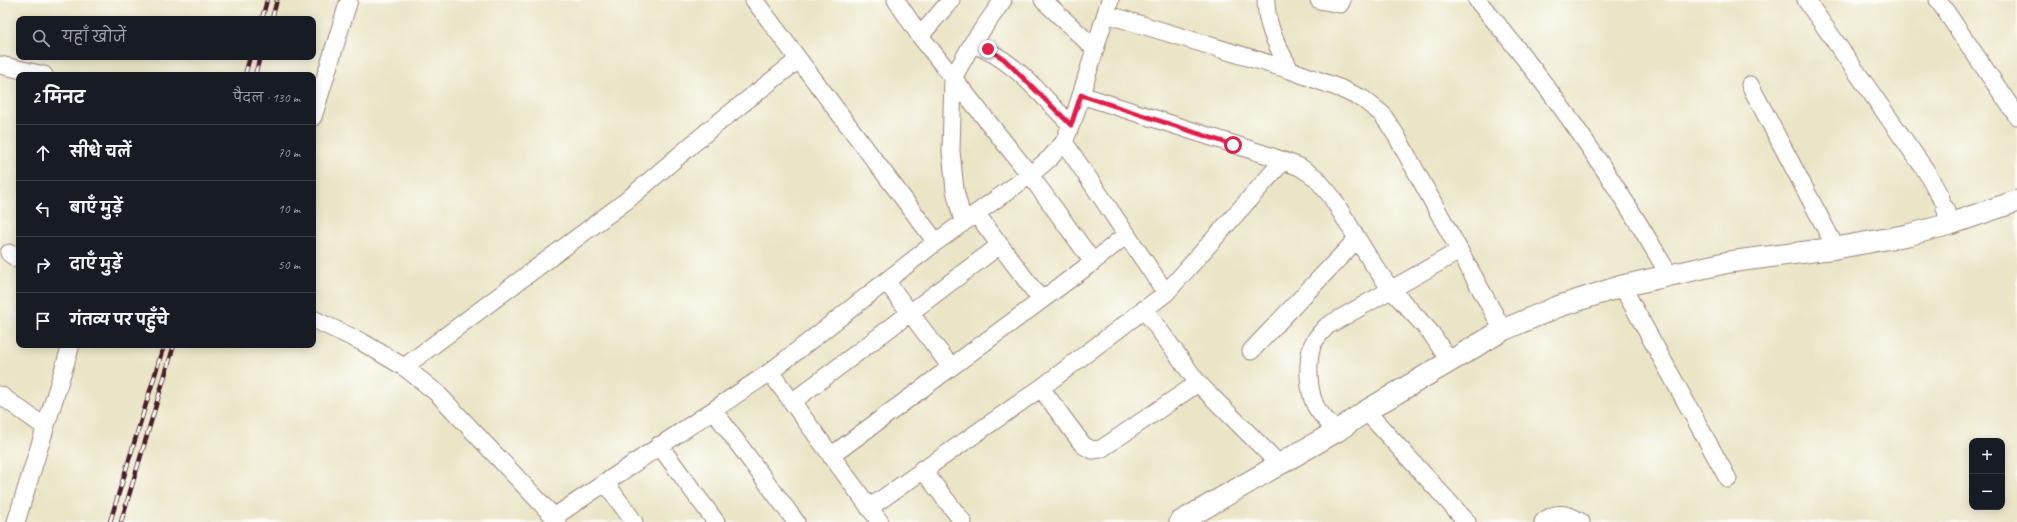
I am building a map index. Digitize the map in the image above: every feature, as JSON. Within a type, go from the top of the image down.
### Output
[{"type":"street","points":[[316,108],[350,0]]},
{"type":"street","points":[[754,0],[936,242]]},
{"type":"street","points":[[896,0],[920,36],[1030,175],[1093,262]]},
{"type":"street","points":[[920,36],[951,0]]},
{"type":"street","points":[[1003,0],[972,44],[953,78],[951,151],[955,190],[969,218],[1000,245],[1041,300]]},
{"type":"street","points":[[1043,0],[1095,49]]},
{"type":"street","points":[[1266,0],[1267,19],[1273,37],[1290,70]]},
{"type":"street","points":[[1319,0],[1340,4],[1342,0]]},
{"type":"street","points":[[1477,0],[1540,76],[1590,146],[1635,215],[1669,275]]},
{"type":"street","points":[[1806,0],[1911,148],[1945,210]]},
{"type":"street","points":[[1938,0],[2017,116]]},
{"type":"street","points":[[316,320],[362,342],[404,367],[437,393],[555,520],[605,482],[659,445],[714,411],[770,372],[936,242],[1030,175],[1064,142],[1081,95],[1108,7],[1290,70],[1364,99],[1382,114],[1396,135],[1503,330]]},
{"type":"street","points":[[972,44],[988,49],[1004,59],[1071,125]]},
{"type":"street","points":[[404,367],[626,201],[709,130],[798,60]]},
{"type":"street","points":[[0,65],[31,72]]},
{"type":"street","points":[[1750,85],[1836,248]]},
{"type":"street","points":[[1081,95],[1300,167],[1316,178],[1331,196],[1357,239],[1390,288],[1431,333],[1450,362]]},
{"type":"street","points":[[1064,142],[1166,293]]},
{"type":"street","points":[[869,508],[922,469],[1041,388],[1166,293],[1283,161]]},
{"type":"street","points":[[1180,522],[1337,431],[1366,411],[1503,330],[1557,307],[1622,286],[1729,262],[1836,248],[1908,235],[1945,210],[2017,201]]},
{"type":"street","points":[[831,456],[1093,262],[1127,234]]},
{"type":"street","points":[[1251,351],[1357,239]]},
{"type":"street","points":[[792,402],[1000,245]]},
{"type":"street","points":[[1337,431],[1315,405],[1310,391],[1310,357],[1312,345],[1318,335],[1327,326],[1390,288],[1459,251]]},
{"type":"street","points":[[886,281],[951,367]]},
{"type":"street","points":[[1622,286],[1728,479]]},
{"type":"street","points":[[1144,309],[1198,383],[1279,464]]},
{"type":"street","points":[[16,522],[69,348]]},
{"type":"street","points":[[770,372],[880,522]]},
{"type":"street","points":[[1041,388],[1083,446],[1092,450],[1101,449],[1198,383]]},
{"type":"street","points":[[0,395],[45,427]]},
{"type":"street","points":[[714,411],[796,522]]},
{"type":"street","points":[[1366,411],[1467,522]]},
{"type":"street","points":[[659,445],[716,522]]},
{"type":"street","points":[[922,469],[963,522]]},
{"type":"street","points":[[605,482],[634,522]]},
{"type":"street","points":[[1543,522],[1558,514],[1571,516],[1581,522]]},
{"type":"railway","points":[[263,16],[267,0]]},
{"type":"railway","points":[[273,16],[277,0]]},
{"type":"railway","points":[[246,72],[249,60]]},
{"type":"railway","points":[[256,72],[259,60]]},
{"type":"railway","points":[[110,522],[163,348]]},
{"type":"railway","points":[[121,522],[173,348]]},
{"type":"route","points":[[988,49],[1004,59],[1071,125],[1081,95],[1233,145]]}]
